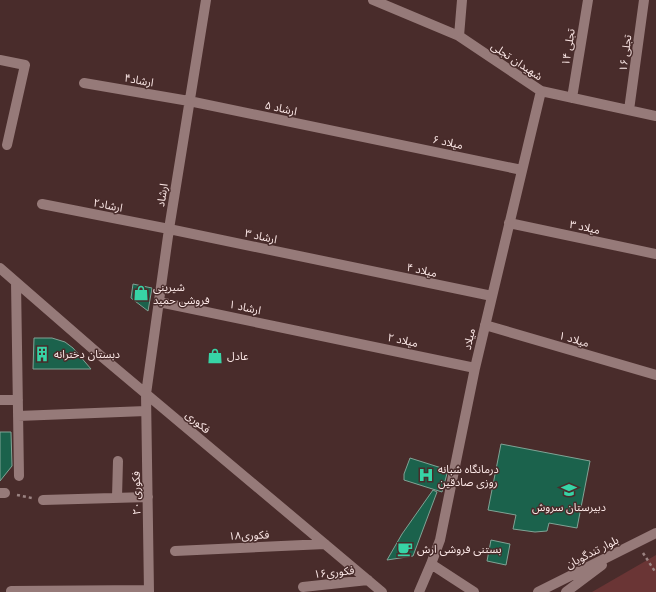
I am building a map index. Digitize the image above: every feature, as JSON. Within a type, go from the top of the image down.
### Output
[{"type":"street","name":"ارشاد","points":[[146,394],[169,229],[206,0]]},
{"type":"street","name":"شهیدان تجلی","points":[[373,0],[387,3],[460,36],[541,91],[656,116]]},
{"type":"street","points":[[460,36],[462,0]]},
{"type":"street","name":"تجلی ۱۴","points":[[572,98],[588,0]]},
{"type":"street","name":"۱۶ تجلی","points":[[628,110],[644,0]]},
{"type":"street","points":[[0,60],[25,65],[7,145]]},
{"type":"street","name":"۴ارشاد","points":[[84,83],[189,101]]},
{"type":"street","name":"میلاد","points":[[419,592],[440,540],[475,368],[541,91]]},
{"type":"street","name":"۵ ارشاد","points":[[189,101],[369,138]]},
{"type":"street","name":"۶ میلاد","points":[[369,138],[522,170]]},
{"type":"street","name":"۲ارشاد","points":[[42,204],[169,229]]},
{"type":"street","name":"۳ میلاد","points":[[509,223],[656,254]]},
{"type":"street","name":"۳ ارشاد","points":[[169,229],[347,266]]},
{"type":"street","name":"۴ میلاد","points":[[347,266],[492,296]]},
{"type":"street","name":"فکوری","points":[[0,268],[146,394],[382,592]]},
{"type":"street","points":[[16,282],[19,476]]},
{"type":"street","name":"۱ ارشاد","points":[[159,302],[327,337]]},
{"type":"street","name":"۱ میلاد","points":[[485,325],[656,375]]},
{"type":"street","name":"۲ میلاد","points":[[327,337],[475,368]]},
{"type":"street","name":"فکوری ۲۰","points":[[146,394],[149,591]]},
{"type":"street","points":[[0,400],[18,400]]},
{"type":"street","points":[[18,416],[146,411]]},
{"type":"street","points":[[117,497],[118,461]]},
{"type":"street","points":[[43,500],[148,497]]},
{"type":"street","name":"بلوار تندگویان","points":[[538,592],[656,533]]},
{"type":"street","name":"فکوری۱۸","points":[[175,551],[325,544]]},
{"type":"street","points":[[566,592],[623,550]]},
{"type":"street","points":[[431,564],[474,592]]},
{"type":"street","name":"فکوری۱۶","points":[[303,587],[368,580]]},
{"type":"street","points":[[11,591],[149,591]]},
{"type":"path","points":[[2,493],[43,500]]},
{"type":"path","points":[[636,543],[656,573]]},
{"type":"shaded area","points":[[656,555],[656,592],[592,592]]},
{"type":"building","name":"شیرینی فروشی حمید","points":[[133,284],[152,288],[148,311],[131,298]]},
{"type":"building","points":[[34,338],[52,338],[65,342],[73,348],[91,369],[33,369]]},
{"type":"building","points":[[0,432],[11,432],[12,466],[0,481]]},
{"type":"building","points":[[501,444],[590,461],[577,528],[549,523],[547,531],[535,532],[513,529],[516,515],[488,510]]},
{"type":"building","name":"درمانگاه شبانه روزی صادقین","points":[[410,458],[448,470],[442,492],[404,480],[404,474]]},
{"type":"building","points":[[433,490],[437,492],[413,556],[387,560],[402,534]]},
{"type":"building","points":[[491,540],[510,544],[506,565],[487,561]]},
{"type":"place","name":"شیرینی فروشی حمید","points":[[141,293]]},
{"type":"place","name":"دبستان دخترانه","points":[[42,354]]},
{"type":"place","name":"عادل","points":[[215,356]]},
{"type":"place","name":"درمانگاه شبانه روزی صادقین","points":[[426,475]]},
{"type":"place","name":"دبیرستان سروش","points":[[569,490]]},
{"type":"place","name":"بستنی فروشی ارش","points":[[405,549]]}]
